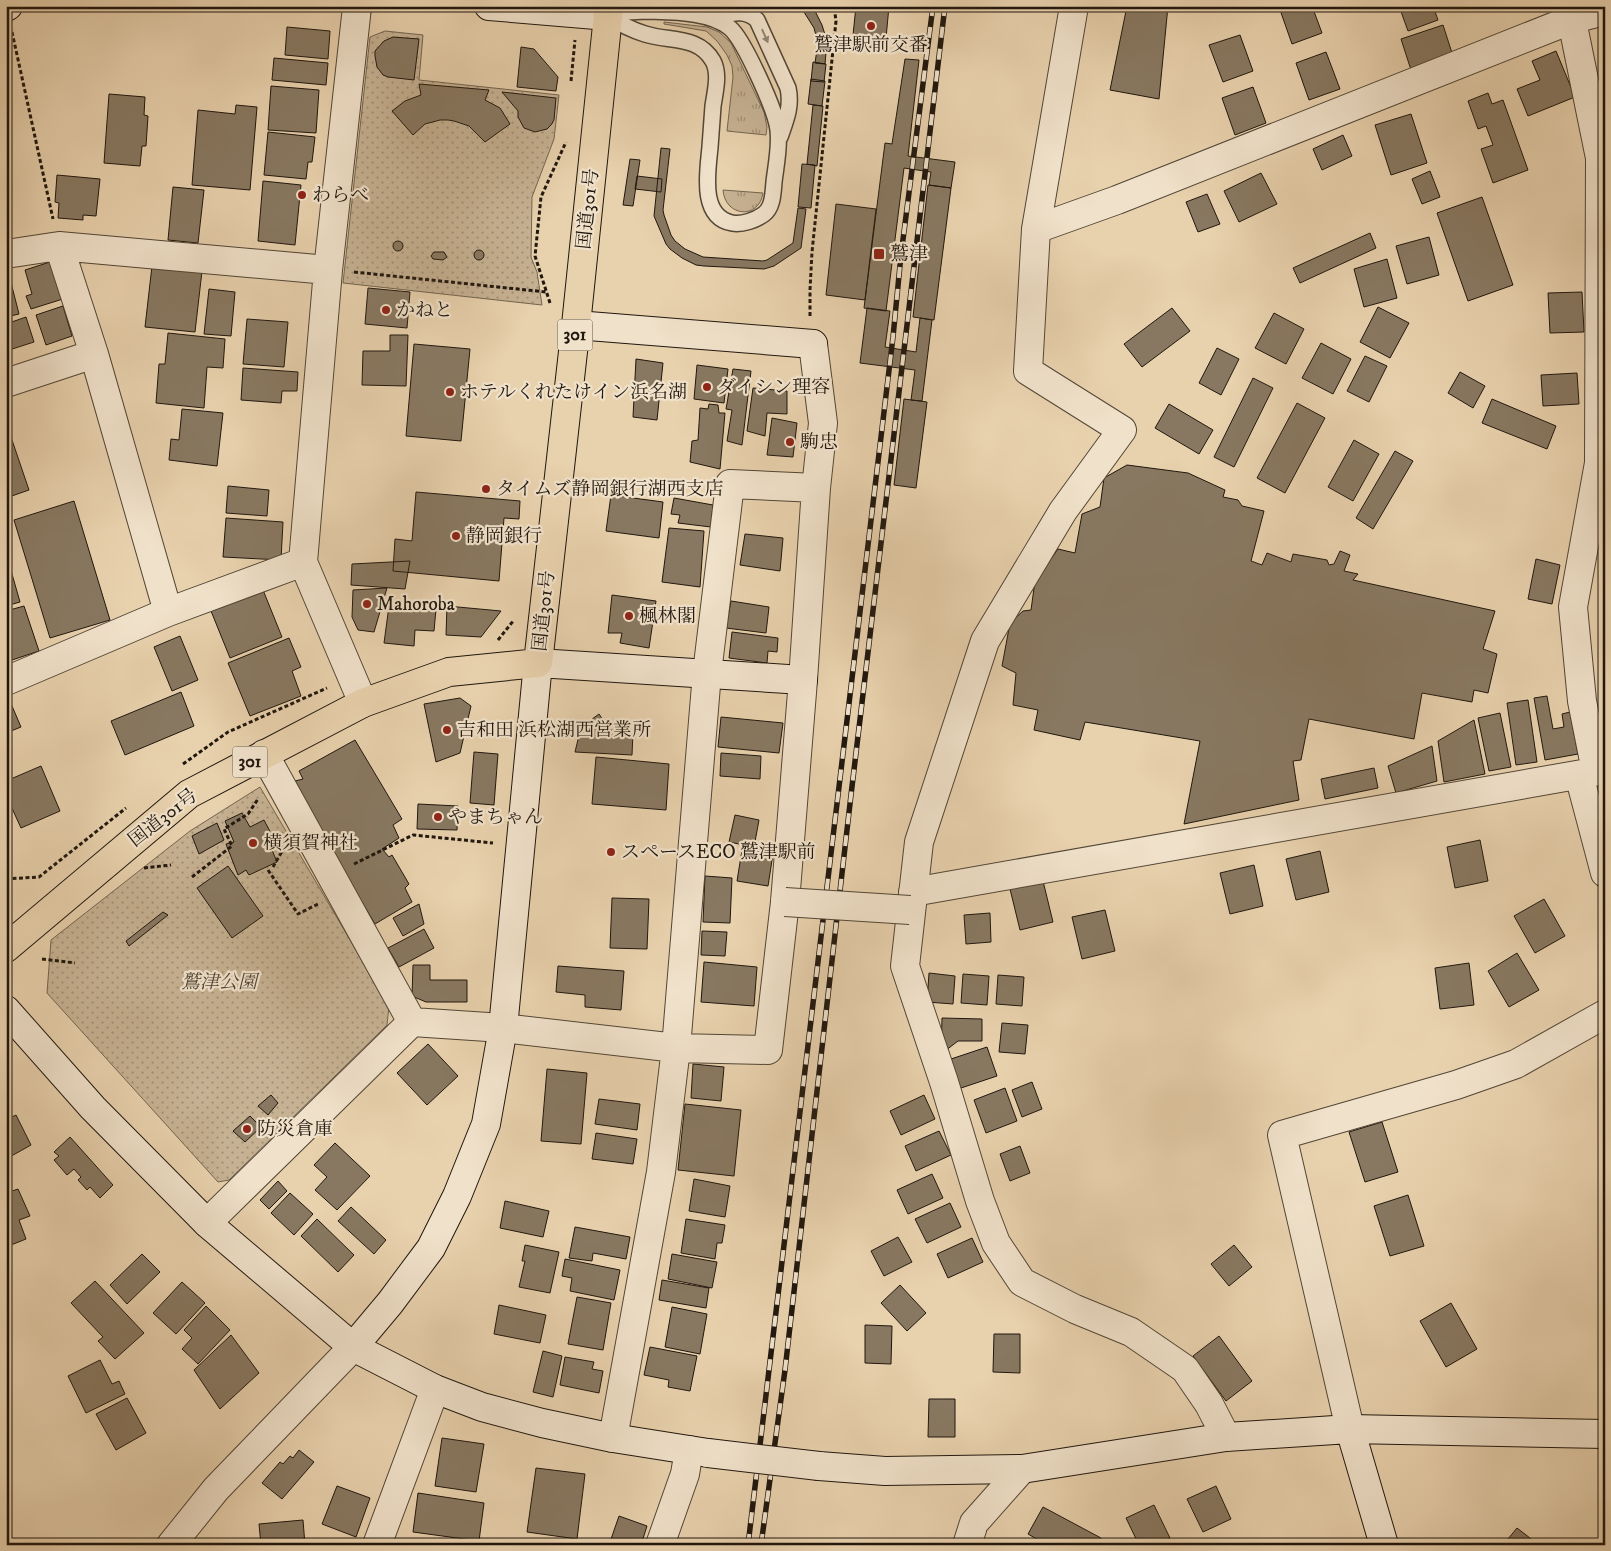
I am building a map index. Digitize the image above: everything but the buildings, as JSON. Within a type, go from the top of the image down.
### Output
[{"type":"highway","name":"国道301号","points":[[6,948],[189,794],[363,703],[449,672],[538,663],[576,325],[608,11]]},
{"type":"street","points":[[357,6],[328,270],[303,562],[363,703]]},
{"type":"street","points":[[489,6],[577,14],[608,11]]},
{"type":"street","points":[[1074,6],[1036,230],[1028,371],[1122,430],[1063,511],[985,641],[919,842],[904,966],[944,1082],[980,1201],[996,1244],[1022,1282],[1074,1309],[1131,1332],[1185,1369],[1209,1404],[1226,1437]]},
{"type":"street","points":[[1036,230],[1117,200],[1571,13],[1605,11]]},
{"type":"street","points":[[1571,13],[1600,158],[1599,463],[1573,607],[1582,701],[1605,873]]},
{"type":"street","points":[[6,254],[59,246],[328,270]]},
{"type":"street","points":[[59,246],[94,354],[168,612]]},
{"type":"street","points":[[207,1223],[412,1022],[503,1028],[676,1048],[768,1050],[785,902],[816,488],[823,423],[813,344],[576,325]]},
{"type":"street","points":[[6,383],[94,354]]},
{"type":"street","points":[[613,1438],[661,1172],[676,1048],[707,673],[730,484],[816,488]]},
{"type":"street","points":[[6,681],[168,612],[303,562]]},
{"type":"street","points":[[172,1545],[216,1489],[353,1347],[390,1303],[431,1248],[457,1196],[486,1124],[503,1028],[538,663],[803,680]]},
{"type":"street","points":[[264,754],[412,1022]]},
{"type":"street","points":[[785,902],[912,901],[1593,772]]},
{"type":"street","points":[[6,1010],[93,1108],[207,1223],[353,1347],[435,1388],[482,1407],[542,1423],[613,1438],[699,1452],[819,1466],[885,1471],[1022,1469],[1226,1437],[1350,1429],[1605,1434]]},
{"type":"street","points":[[1384,1545],[1350,1429],[1282,1135],[1456,1085],[1516,1064],[1605,1014]]},
{"type":"street","points":[[377,1545],[435,1388]]},
{"type":"street","points":[[660,1545],[685,1474],[699,1452]]},
{"type":"street","points":[[966,1545],[974,1523],[1022,1469]]},
{"type":"lane","points":[[608,11],[679,12],[712,18],[731,28],[746,50],[774,114],[779,141]]},
{"type":"lane","points":[[608,11],[621,24],[647,35],[690,42],[700,47],[714,62],[717,79],[707,174],[708,193],[713,208],[724,220],[733,223],[744,223],[762,216],[768,210],[772,199],[779,141],[789,112],[790,96],[757,20],[748,13],[740,12],[712,18]]},
{"type":"path","points":[[7,6],[59,246]]},
{"type":"path","points":[[813,344],[810,310],[810,270],[836,21],[834,6]]},
{"type":"path","points":[[571,83],[577,14]]},
{"type":"path","points":[[550,304],[535,256],[541,197],[566,142],[567,132]]},
{"type":"path","points":[[328,270],[579,296]]},
{"type":"path","points":[[494,644],[517,617]]},
{"type":"path","points":[[181,765],[228,732],[320,691],[353,679]]},
{"type":"path","points":[[192,876],[232,846],[224,828],[248,814],[257,798],[262,806]]},
{"type":"path","points":[[6,879],[39,877],[129,806]]},
{"type":"path","points":[[331,875],[413,835],[494,843]]},
{"type":"path","points":[[273,867],[286,844]]},
{"type":"path","points":[[268,870],[298,914],[315,905]]},
{"type":"path","points":[[42,959],[75,963]]},
{"type":"green space","points":[[664,22],[707,27],[719,32],[731,43],[764,112],[767,127],[766,135],[727,131],[733,77],[732,66],[717,41],[706,31],[664,24]]},
{"type":"green space","points":[[385,31],[423,35],[419,80],[559,95],[554,139],[532,197],[531,257],[537,272],[542,305],[343,283],[370,37]]},
{"type":"green space","points":[[723,190],[763,193],[760,202],[755,208],[742,212],[730,206],[725,199]]},
{"type":"green space","name":"鷲津公園","points":[[260,787],[389,1006],[387,1025],[229,1180],[218,1182],[47,993],[51,940],[190,831]]},
{"type":"railway","points":[[748,1545],[893,337],[901,255],[933,6]]},
{"type":"railway","points":[[761,1545],[785,1370],[945,6]]},
{"type":"place","name":"鷲津駅前交番","points":[[871,26]]},
{"type":"place","name":"わらべ","points":[[302,195]]},
{"type":"place","name":"鷲津","points":[[879,254]]},
{"type":"place","name":"かねと","points":[[386,310]]},
{"type":"place","name":"ダイシン理容","points":[[707,387]]},
{"type":"place","name":"ホテルくれたけイン浜名湖","points":[[450,392]]},
{"type":"place","name":"駒忠","points":[[790,442]]},
{"type":"place","name":"タイムズ静岡銀行湖西支店","points":[[486,489]]},
{"type":"place","name":"静岡銀行","points":[[456,536]]},
{"type":"place","name":"Mahoroba","points":[[367,604]]},
{"type":"place","name":"楓林閣","points":[[629,616]]},
{"type":"place","name":"吉和田 浜松湖西営業所","points":[[447,730]]},
{"type":"place","name":"やまちゃん","points":[[438,817]]},
{"type":"place","name":"横須賀神社","points":[[253,843]]},
{"type":"place","name":"スペースECO 鷲津駅前","points":[[611,852]]},
{"type":"place","name":"防災倉庫","points":[[247,1129]]}]
